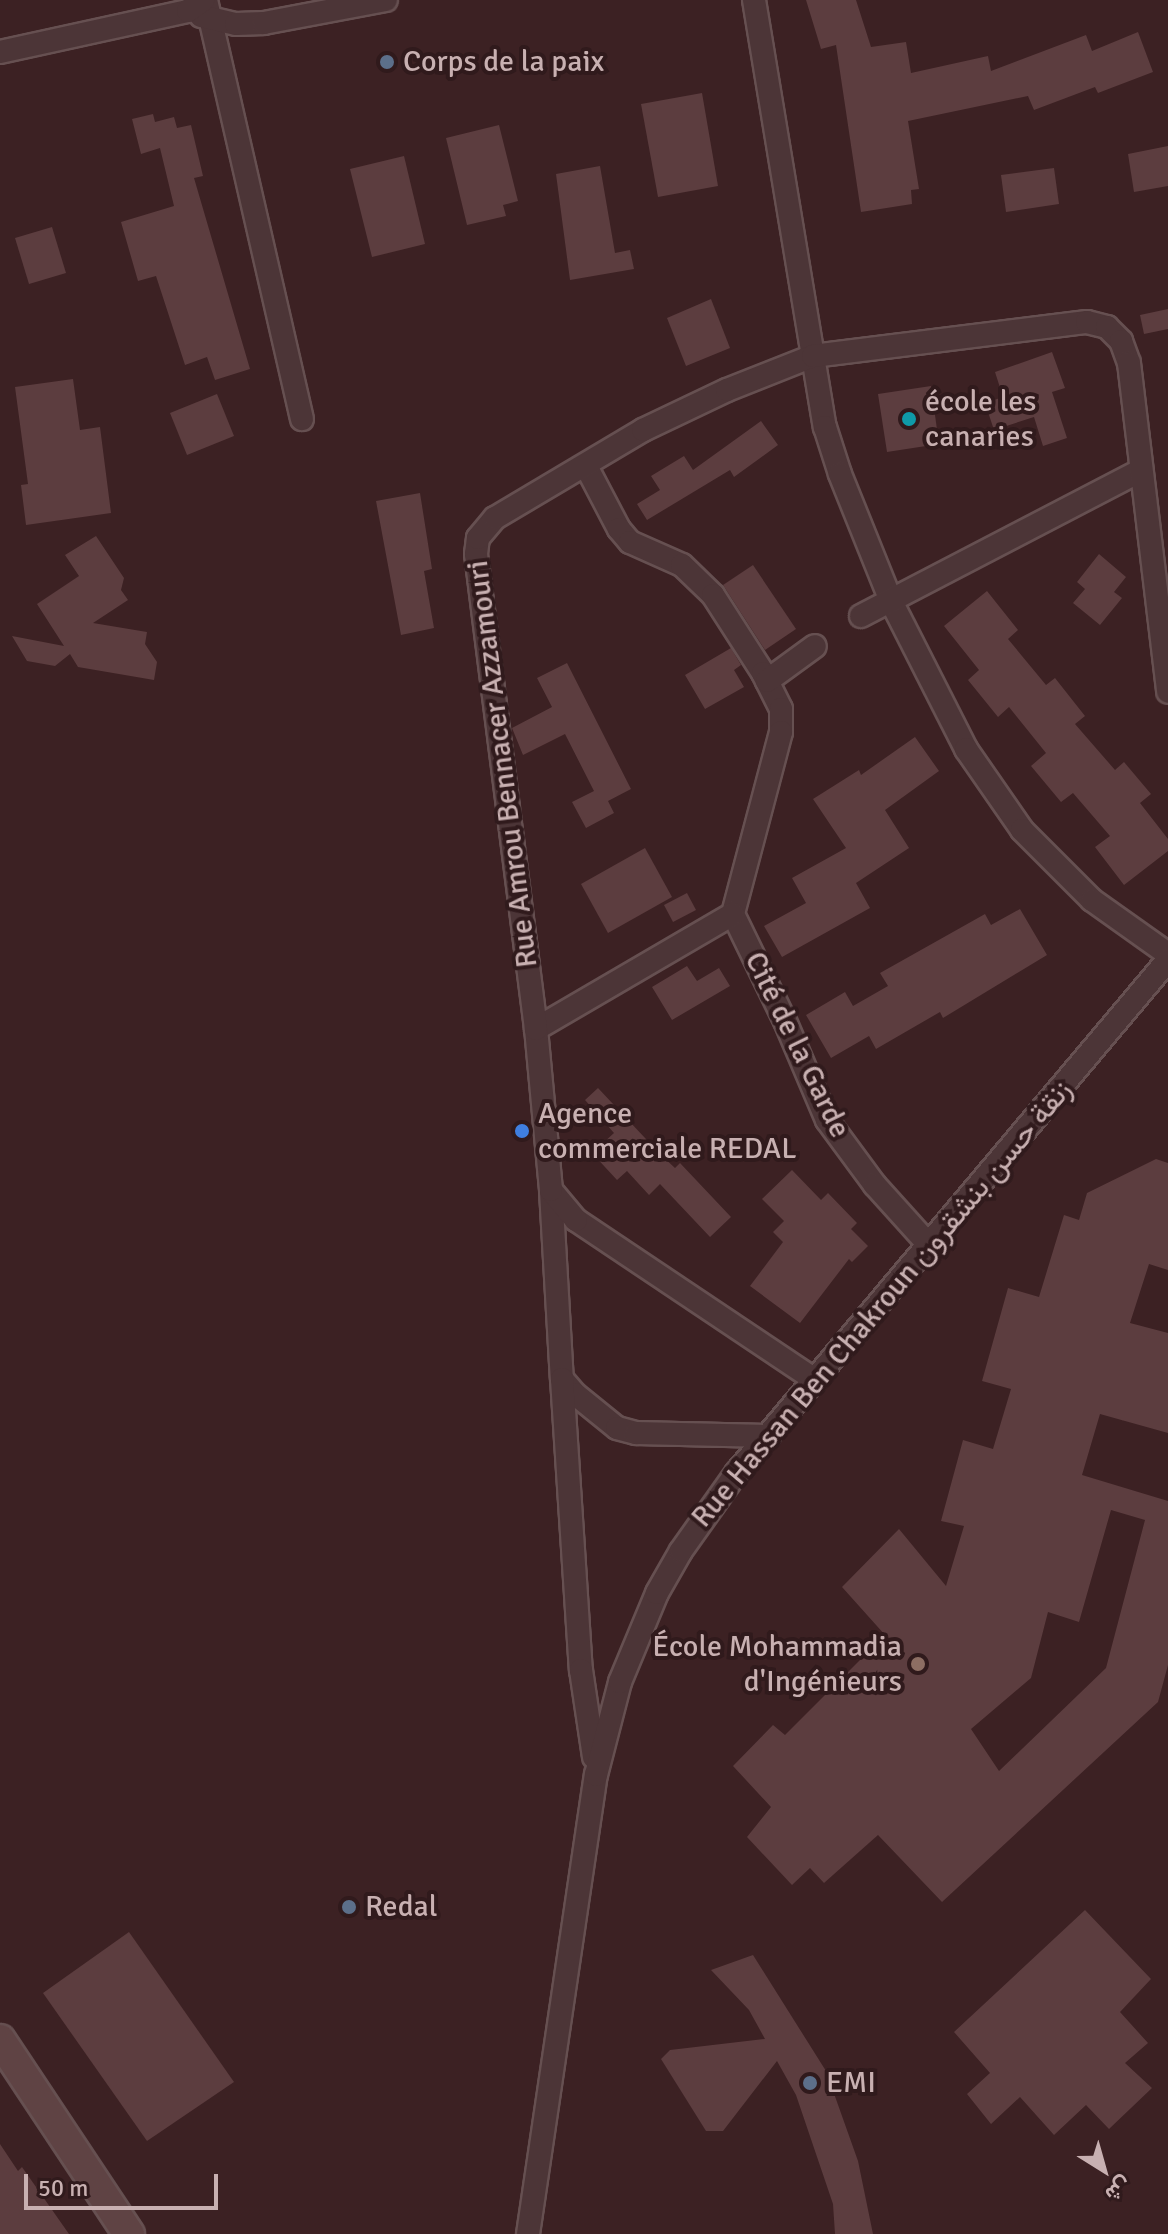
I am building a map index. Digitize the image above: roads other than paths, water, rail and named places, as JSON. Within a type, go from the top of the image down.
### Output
[{"type":"main road","points":[[0,2040],[129,2234]]},
{"type":"street","points":[[0,52],[202,8],[264,23],[386,0]]},
{"type":"street","points":[[754,0],[825,427],[840,474],[891,601],[946,715],[992,791],[1022,830],[1092,900],[1168,954]]},
{"type":"street","points":[[202,8],[302,419]]},
{"type":"street","name":"Rue Amrou Bennacer Azzamouri","points":[[596,1775],[581,1670],[551,1190],[536,1029],[476,554],[478,538],[485,525],[643,430],[727,390],[813,356],[1087,322],[1107,327],[1121,341],[1129,363],[1168,692]]},
{"type":"street","name":"Cité de la Garde","points":[[586,466],[619,529],[630,542],[682,565],[713,595],[781,709],[781,732],[733,914],[785,1021],[827,1120],[875,1185],[929,1245]]},
{"type":"street","points":[[861,616],[1140,471]]},
{"type":"street","points":[[767,681],[815,646]]},
{"type":"street","name":"Cité de la Garde","points":[[536,1029],[733,914]]},
{"type":"street","name":"Rue Hassan Ben Chakroun زنقة حسن بنشقرون","points":[[528,2234],[596,1775],[620,1682],[657,1593],[707,1511],[1168,960]]},
{"type":"street","points":[[551,1190],[576,1220],[815,1380]]},
{"type":"street","points":[[562,1379],[583,1404],[617,1428],[656,1435],[769,1436]]},
{"type":"place","name":"Corps de la paix","points":[[387,62]]},
{"type":"place","name":"école les canaries","points":[[909,419]]},
{"type":"place","name":"Agence commerciale REDAL","points":[[522,1131]]},
{"type":"place","name":"École Mohammadia d'Ingénieurs","points":[[918,1664]]},
{"type":"place","name":"Redal","points":[[349,1907]]},
{"type":"place","name":"EMI","points":[[810,2083]]}]
